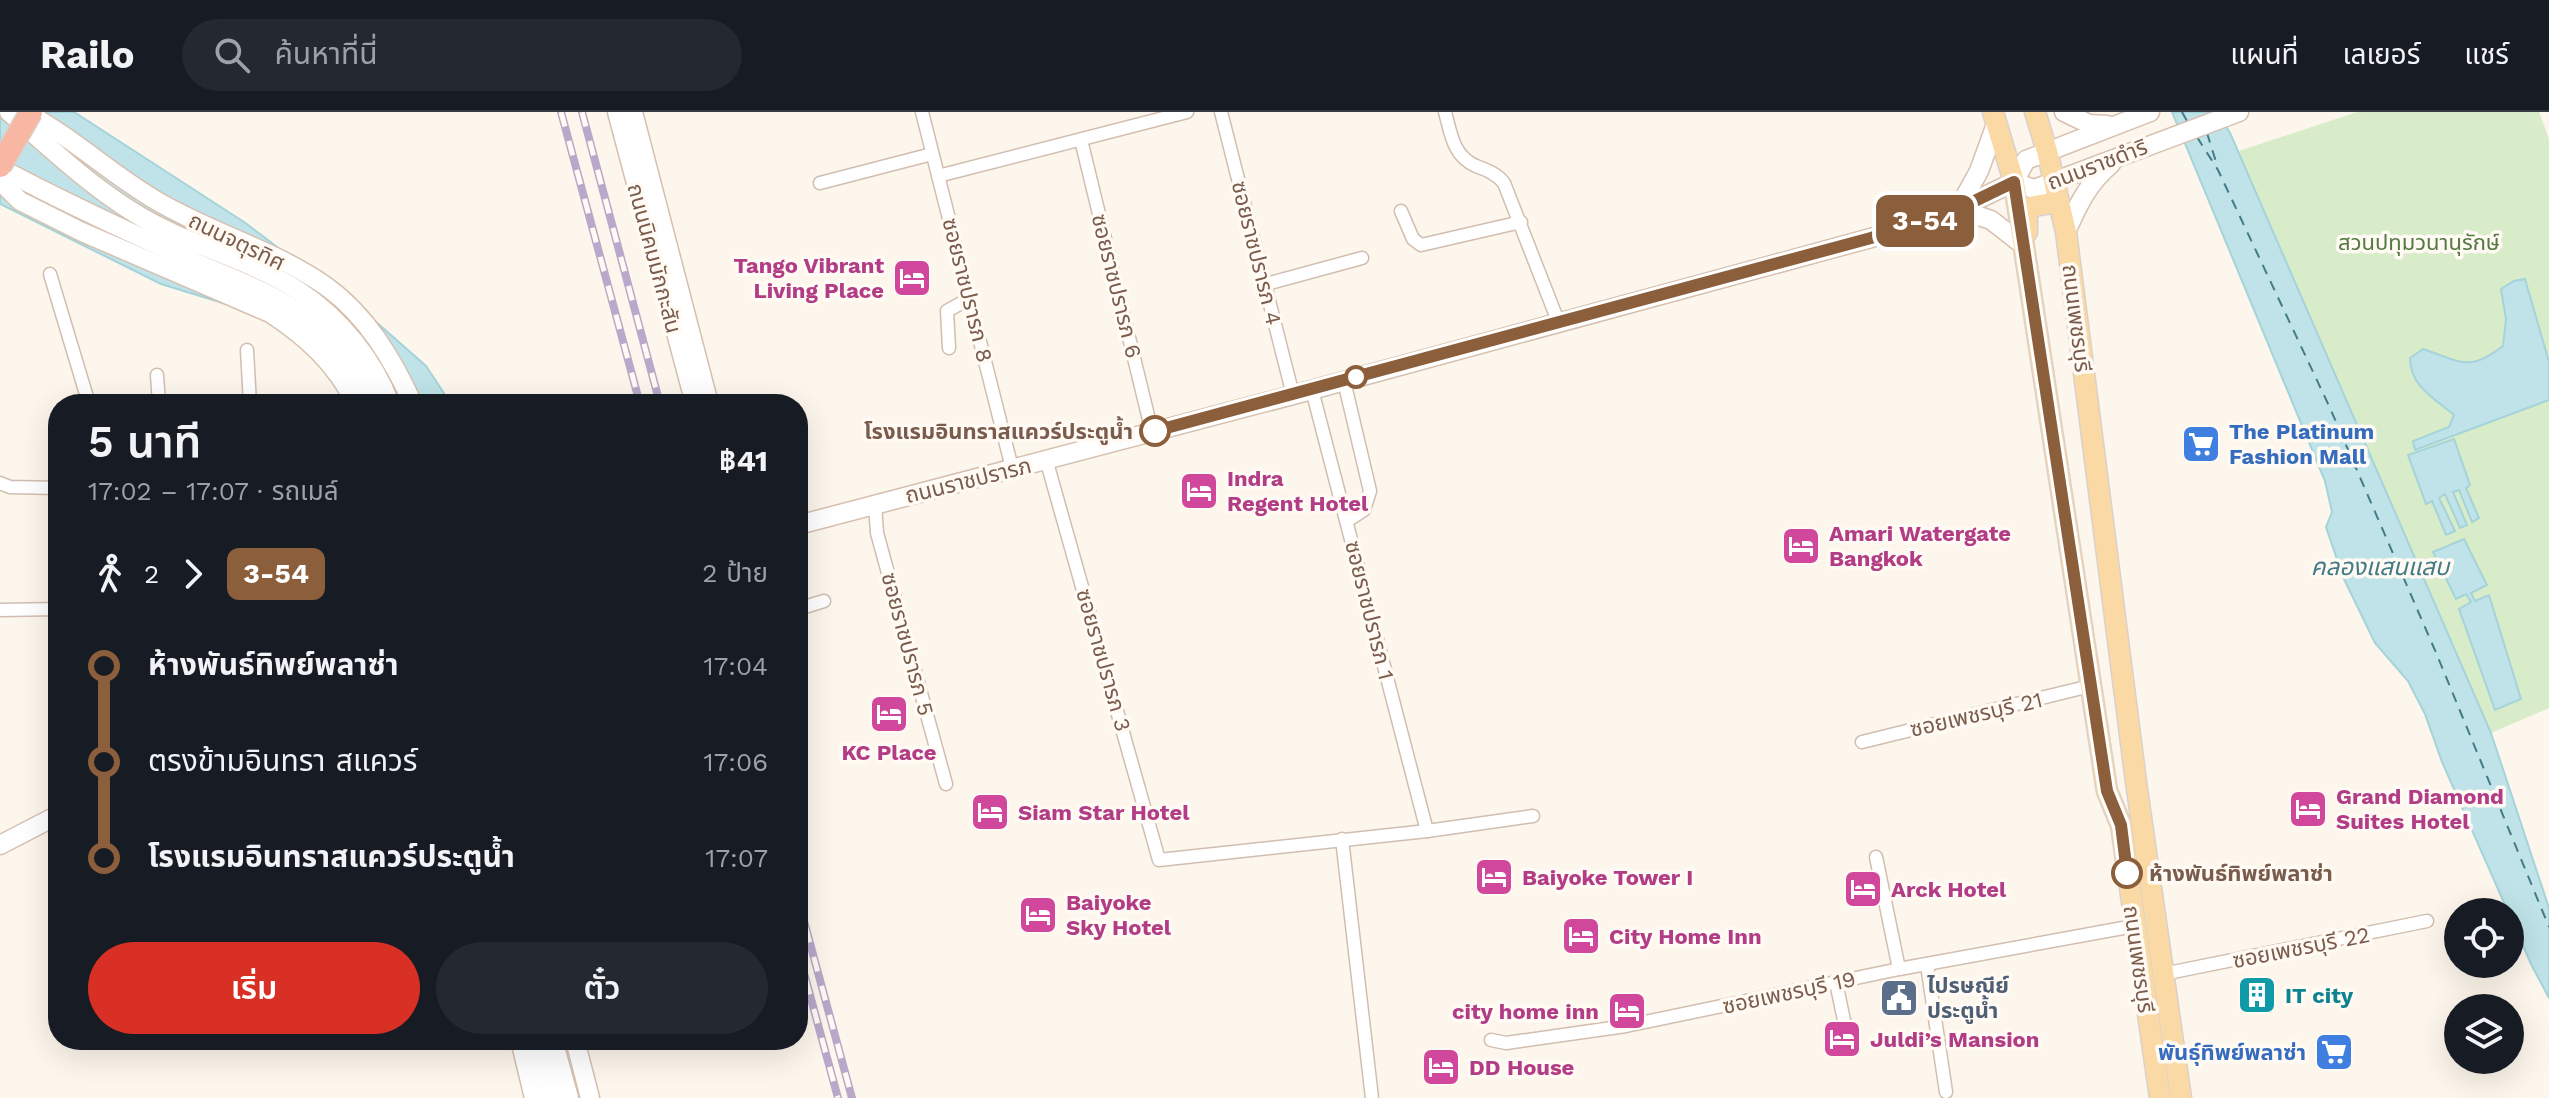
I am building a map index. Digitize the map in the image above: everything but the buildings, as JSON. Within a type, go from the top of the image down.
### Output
[{"type":"highway","points":[[0,167],[31,112]]},
{"type":"main road","name":"ถนนจตุรทิศ","points":[[9,112],[96,188],[135,214],[256,270],[309,299],[330,315],[350,337],[374,369],[385,394]]},
{"type":"main road","name":"ถนนจตุรทิศ","points":[[25,112],[156,201],[327,287],[373,333],[398,371],[408,394]]},
{"type":"main road","name":"ถนนนิคมมักกะสัน","points":[[617,112],[692,394]]},
{"type":"main road","name":"ถนนนิคมมักกะสัน","points":[[633,112],[706,394]]},
{"type":"main road","name":"ถนนเพชรบุรี","points":[[2035,112],[2066,232],[2136,782],[2168,973],[2181,1098]]},
{"type":"main road","points":[[2064,112],[2089,124],[2114,126]]},
{"type":"main road","name":"ถนนราชดำริ","points":[[2150,112],[2026,160],[2014,182],[2034,189],[2237,113]]},
{"type":"main road","name":"ถนนเพชรบุรี","points":[[1994,118],[2014,182],[2107,791],[2121,825],[2160,1098]]},
{"type":"main road","points":[[1994,118],[1979,171],[1958,209],[1991,220],[2023,245]]},
{"type":"main road","points":[[2066,232],[2094,178],[2122,155]]},
{"type":"main road","name":"ถนนจตุรทิศ","points":[[0,167],[106,222],[294,309],[321,329],[343,355],[367,394]]},
{"type":"main road","points":[[0,181],[20,201]]},
{"type":"main road","name":"ถนนราชปรารภ","points":[[808,522],[1819,252],[1958,209],[2014,182]]},
{"type":"main road","points":[[0,192],[82,232],[270,313],[298,330],[326,358],[349,394]]},
{"type":"main road","points":[[2036,330],[2040,324],[2025,218],[2027,211],[2034,206],[2059,202]]},
{"type":"main road","points":[[0,845],[48,820]]},
{"type":"main road","points":[[522,1050],[534,1098]]},
{"type":"main road","points":[[540,1050],[552,1098]]},
{"type":"main road","points":[[556,1050],[569,1098]]},
{"type":"main road","points":[[578,1050],[590,1098]]},
{"type":"street","name":"ซอยราชปรารภ 8","points":[[922,112],[1012,468]]},
{"type":"street","points":[[938,176],[1187,112]]},
{"type":"street","name":"ซอยราชปรารภ 4","points":[[1221,112],[1293,395]]},
{"type":"street","points":[[1445,112],[1458,153],[1468,162],[1499,176],[1504,183],[1558,321]]},
{"type":"street","name":"ซอยราชปรารภ 6","points":[[1081,140],[1152,432]]},
{"type":"street","points":[[820,183],[932,154]]},
{"type":"street","points":[[1401,211],[1413,239],[1421,245],[1521,222]]},
{"type":"street","points":[[1266,284],[1362,258]]},
{"type":"street","points":[[50,274],[86,394]]},
{"type":"street","points":[[949,348],[947,311],[970,298]]},
{"type":"street","points":[[247,350],[249,394]]},
{"type":"street","points":[[157,375],[158,394]]},
{"type":"street","points":[[1344,381],[1370,491],[1364,510],[1347,521]]},
{"type":"street","name":"ซอยราชปรารภ 1","points":[[1312,390],[1427,831]]},
{"type":"street","name":"ซอยราชปรารภ 3","points":[[1046,459],[1159,860],[1342,839]]},
{"type":"street","points":[[0,483],[10,487],[48,488]]},
{"type":"street","name":"ซอยราชปรารภ 5","points":[[875,504],[877,533],[946,784]]},
{"type":"street","points":[[808,606],[824,601]]},
{"type":"street","points":[[0,610],[48,609]]},
{"type":"street","name":"ซอยเพชรบุรี 21","points":[[1862,742],[2090,686]]},
{"type":"street","points":[[1372,1098],[1342,839],[1533,816]]},
{"type":"street","points":[[1876,857],[1899,969]]},
{"type":"street","name":"ซอยเพชรบุรี 22","points":[[2168,973],[2427,921]]},
{"type":"street","name":"ซอยเพชรบุรี 19","points":[[1491,1040],[1506,1043],[1611,1029],[1899,969],[2134,926]]},
{"type":"street","points":[[1927,965],[1946,1092]]},
{"type":"street","points":[[1836,982],[1846,1030]]},
{"type":"green space","name":"สวนปทุมวนานุรักษ์","points":[[2357,112],[2539,112],[2549,139],[2549,708],[2491,733],[2239,151]]},
{"type":"water","points":[[0,112],[74,112],[244,222],[375,321],[426,366],[444,394],[394,394],[275,319],[161,284],[0,204]]},
{"type":"water","name":"คลองแสนแสบ","points":[[2172,112],[2218,112],[2231,135],[2491,733],[2549,908],[2549,998],[2524,948],[2524,898],[2502,898],[2442,762],[2425,714],[2408,681],[2375,643],[2343,577],[2326,527],[2332,512],[2325,481]]},
{"type":"water","points":[[2525,279],[2549,362],[2549,400],[2415,450],[2413,441],[2449,427],[2454,415],[2419,384],[2410,358],[2423,349],[2455,360],[2472,362],[2503,346],[2506,319],[2501,289]]},
{"type":"water","points":[[2454,439],[2470,485],[2466,488],[2479,518],[2472,522],[2459,490],[2453,492],[2467,525],[2460,528],[2445,494],[2439,498],[2455,531],[2446,535],[2432,501],[2426,504],[2408,455]]},
{"type":"water","points":[[2464,539],[2487,585],[2471,593],[2475,601],[2489,595],[2521,699],[2495,710],[2459,609],[2471,602],[2466,594],[2456,599],[2433,552]]},
{"type":"ferry route","points":[[2182,112],[2187,121]]},
{"type":"ferry route","points":[[2207,133],[2217,165]]},
{"type":"ferry route","points":[[2197,137],[2218,170],[2330,408],[2437,655],[2549,927]]},
{"type":"railway","points":[[561,112],[637,394]]},
{"type":"railway","points":[[582,112],[657,394]]},
{"type":"railway","points":[[808,936],[852,1098]]},
{"type":"railway","points":[[808,988],[838,1098]]},
{"type":"bus line","name":"3-54","points":[[1155,431],[1871,238],[1958,209],[2014,182],[2107,791],[2121,825],[2127,873]]},
{"type":"place","name":"Tango Vibrant Living Place","points":[[912,278]]},
{"type":"place","name":"โรงแรมอินทราสแควร์ประตูน้ำ","points":[[1155,431]]},
{"type":"place","name":"The Platinum Fashion Mall","points":[[2201,444]]},
{"type":"place","name":"Indra Regent Hotel","points":[[1199,491]]},
{"type":"place","name":"Amari Watergate Bangkok","points":[[1801,546]]},
{"type":"place","name":"KC Place","points":[[889,714]]},
{"type":"place","name":"Grand Diamond Suites Hotel","points":[[2308,809]]},
{"type":"place","name":"Siam Star Hotel","points":[[990,812]]},
{"type":"place","name":"ห้างพันธ์ทิพย์พลาซ่า","points":[[2127,873]]},
{"type":"place","name":"Baiyoke Tower I","points":[[1494,877]]},
{"type":"place","name":"Arck Hotel","points":[[1863,889]]},
{"type":"place","name":"Baiyoke Sky Hotel","points":[[1038,915]]},
{"type":"place","name":"City Home Inn","points":[[1581,936]]},
{"type":"place","name":"IT city","points":[[2257,995]]},
{"type":"place","name":"ไปรษณีย์ ประตูน้ำ","points":[[1899,998]]},
{"type":"place","name":"city home inn","points":[[1627,1011]]},
{"type":"place","name":"Juldi’s Mansion","points":[[1842,1039]]},
{"type":"place","name":"พันธุ์ทิพย์พลาซ่า","points":[[2334,1052]]},
{"type":"place","name":"DD House","points":[[1441,1067]]}]
